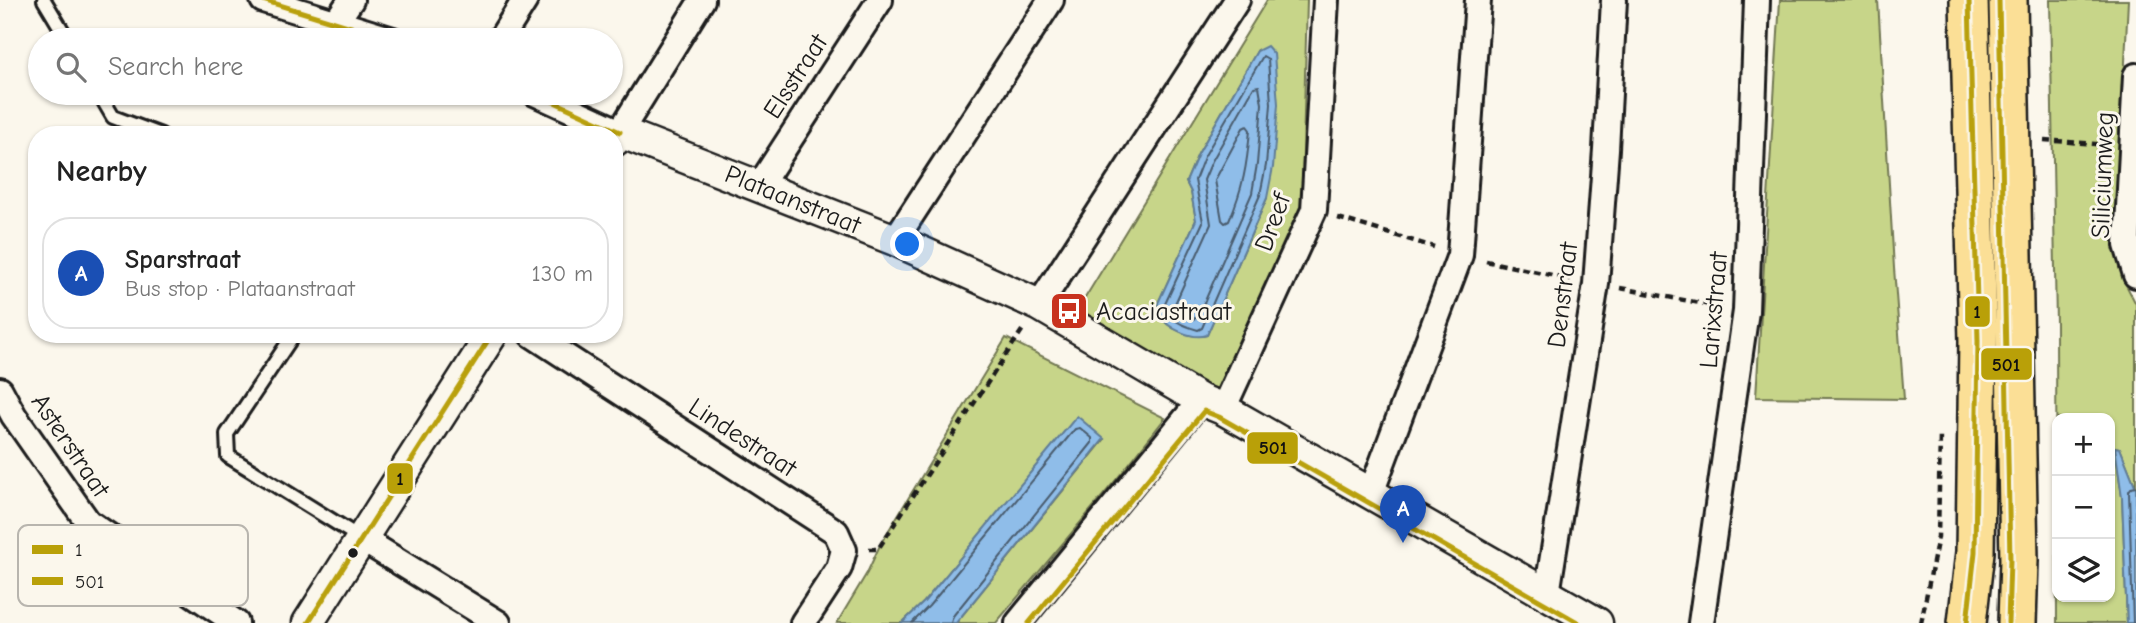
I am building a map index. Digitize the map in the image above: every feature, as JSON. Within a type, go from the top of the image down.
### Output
[{"type":"main road","points":[[1967,623],[1976,552],[1978,341],[1969,0]]},
{"type":"main road","points":[[2008,0],[2019,547],[2017,623]]},
{"type":"street","points":[[263,0],[355,28]]},
{"type":"street","points":[[336,22],[351,0]]},
{"type":"street","points":[[508,28],[525,0]]},
{"type":"street","points":[[623,127],[702,0]]},
{"type":"street","name":"Elsstraat","points":[[760,185],[880,0]]},
{"type":"street","points":[[895,240],[1051,0]]},
{"type":"street","points":[[1039,305],[1237,0]]},
{"type":"street","name":"Dreef","points":[[1018,623],[1212,405],[1314,210],[1326,0]]},
{"type":"street","points":[[1371,494],[1460,255],[1478,0]]},
{"type":"street","name":"Denstraat","points":[[1547,594],[1597,284],[1614,0]]},
{"type":"street","name":"Larixstraat","points":[[1701,623],[1746,311],[1757,0]]},
{"type":"street","name":"Siliciumweg","points":[[2136,76],[2127,245],[2136,275]]},
{"type":"street","name":"Plataanstraat","points":[[557,105],[596,126]]},
{"type":"street","name":"Plataanstraat","points":[[623,139],[760,185],[895,240],[1039,305],[1597,623]]},
{"type":"street","points":[[308,623],[486,343]]},
{"type":"street","name":"Lindestraat","points":[[545,343],[836,533],[844,550]]},
{"type":"street","name":"Asterstraat","points":[[0,390],[14,416],[92,525]]},
{"type":"street","points":[[362,539],[498,623]]},
{"type":"street","points":[[803,623],[839,568],[844,550]]},
{"type":"street","name":"Asterstraat","points":[[211,606],[236,623]]},
{"type":"lane","points":[[44,0],[61,28]]},
{"type":"lane","points":[[106,105],[113,117],[137,126]]},
{"type":"lane","points":[[288,343],[227,434],[229,456],[362,539]]},
{"type":"path","points":[[2036,139],[2093,144]]},
{"type":"path","points":[[1314,210],[1460,255],[1597,284],[1746,311]]},
{"type":"path","points":[[844,550],[878,549],[1039,305]]},
{"type":"green space","points":[[1267,0],[1307,0],[1301,226],[1218,391],[1074,316]],"holes":[[[1257,51],[1267,198],[1207,335],[1188,334],[1168,325],[1160,314],[1158,303],[1196,220],[1191,192],[1186,182],[1198,154]]]},
{"type":"green space","points":[[1780,0],[1878,0],[1904,399],[1756,397]]},
{"type":"green space","points":[[2050,0],[2128,0],[2116,247],[2124,281],[2136,304],[2136,488],[2120,448],[2115,447],[2115,413],[2056,413]]},
{"type":"green space","points":[[1006,338],[1165,418],[996,623],[956,623],[1104,440],[1077,417],[924,602],[902,623],[837,623],[867,573],[881,543]]},
{"type":"green space","points":[[2115,447],[2122,497],[2127,623],[2057,623],[2057,602],[2115,602]]},
{"type":"water","points":[[1267,46],[1274,54],[1278,104],[1273,167],[1267,198],[1207,335],[1188,335],[1163,320],[1158,303],[1196,220],[1191,192],[1186,182],[1198,154],[1257,51]]},
{"type":"water","points":[[1077,416],[1104,439],[956,623],[902,623],[924,602]]},
{"type":"water","points":[[2115,447],[2120,448],[2136,488],[2136,623],[2127,623],[2122,497]]},
{"type":"transit line","name":"1","points":[[263,0],[354,28]]},
{"type":"transit line","name":"1","points":[[1967,623],[1975,552],[1978,341],[1969,0]]},
{"type":"transit line","name":"501","points":[[1999,0],[2010,560],[2008,623]]},
{"type":"transit line","name":"1","points":[[561,105],[607,126]]},
{"type":"transit line","name":"1","points":[[308,623],[486,343]]},
{"type":"transit line","name":"501","points":[[1029,623],[1204,411],[1219,417],[1579,623]]},
{"type":"place","name":"Acaciastraat","points":[[1069,311]]},
{"type":"place","name":"Sparstraat","points":[[1403,543]]}]
